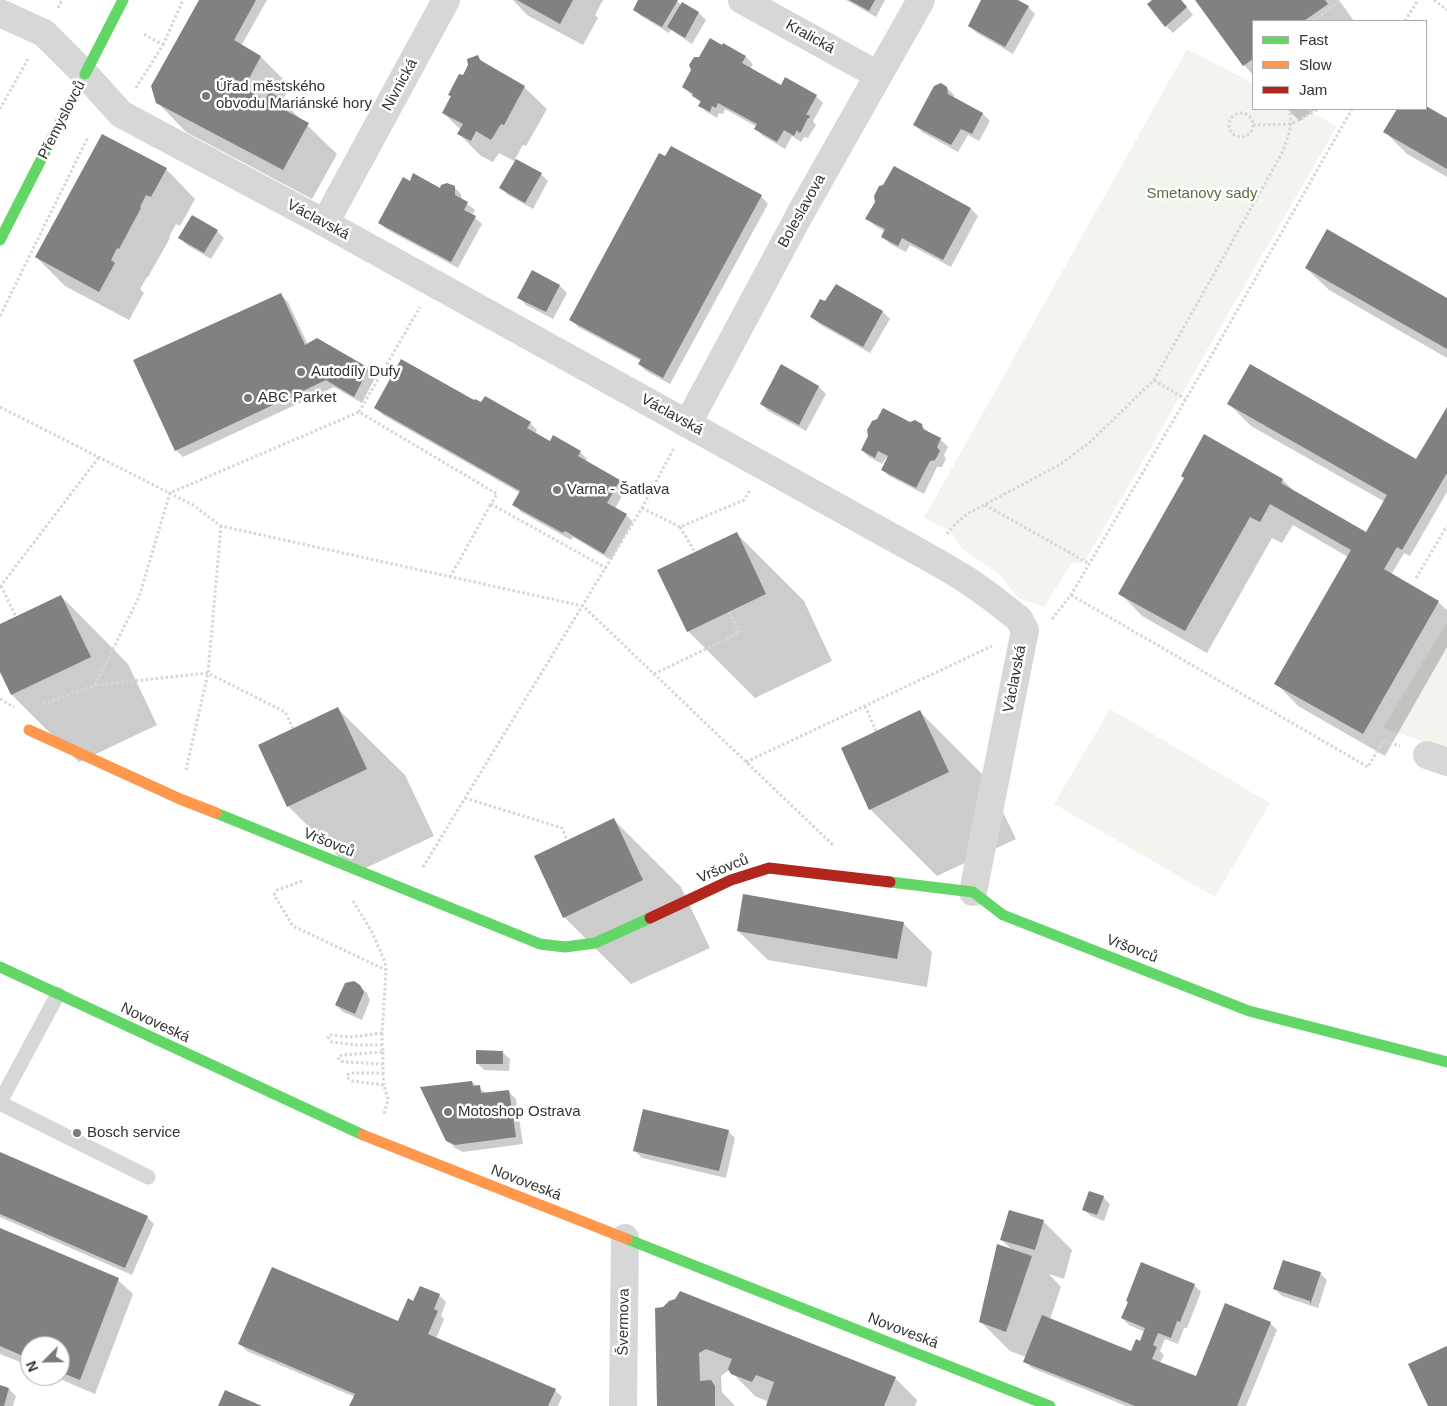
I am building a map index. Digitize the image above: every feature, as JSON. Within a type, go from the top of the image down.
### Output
[{"type":"street","name":"Přemyslovců","points":[[0,240],[123,0]]},
{"type":"street","name":"Nivnická","points":[[325,223],[446,0]]},
{"type":"street","name":"Kralická","points":[[742,0],[878,75]]},
{"type":"street","name":"Boleslavova","points":[[688,424],[800,214],[921,0]]},
{"type":"street","name":"Václavská","points":[[4,9],[44,33],[85,74],[120,114],[325,223],[935,561],[967,580],[1019,619],[1025,630],[973,892]]},
{"type":"street","name":"Vršovců","points":[[29,730],[180,799],[540,944],[565,947],[594,943],[731,880],[769,868],[868,878],[973,892],[1003,915],[1249,1011],[1447,1062]]},
{"type":"street","name":"Novoveská","points":[[0,967],[376,1141],[625,1238],[1019,1400],[1050,1406]]},
{"type":"street","name":"Švermova","points":[[623,1406],[625,1238]]},
{"type":"lane","points":[[58,994],[0,1102],[148,1177]]},
{"type":"path","points":[[120,114],[162,45],[183,0]]},
{"type":"path","points":[[1314,20],[1340,0]]},
{"type":"path","points":[[1406,20],[1418,0]]},
{"type":"path","points":[[1434,0],[1447,10]]},
{"type":"path","points":[[142,33],[162,45]]},
{"type":"path","points":[[935,561],[946,536],[956,522],[969,513],[1059,465],[1089,443],[1154,380],[1281,155],[1291,124],[1290,110]]},
{"type":"path","points":[[1253,125],[1291,124],[1317,110]]},
{"type":"path","points":[[746,762],[1025,630],[1048,623],[1071,594],[1351,110]]},
{"type":"path","points":[[1241,113],[1251,118],[1253,125],[1248,135],[1240,136],[1233,133],[1230,125],[1231,118],[1241,113]]},
{"type":"path","points":[[170,493],[359,412],[434,283]]},
{"type":"path","points":[[1154,380],[1185,399]]},
{"type":"path","points":[[0,407],[193,505],[221,526],[583,606],[868,878]]},
{"type":"path","points":[[359,412],[497,494],[450,577]]},
{"type":"path","points":[[408,891],[642,508],[688,424]]},
{"type":"path","points":[[16,617],[1,587],[99,457]]},
{"type":"path","points":[[680,526],[744,500],[765,466]]},
{"type":"path","points":[[95,685],[139,597],[170,493]]},
{"type":"path","points":[[491,504],[606,568]]},
{"type":"path","points":[[984,505],[1088,564]]},
{"type":"path","points":[[642,508],[680,526],[695,552]]},
{"type":"path","points":[[180,799],[208,673],[221,526]]},
{"type":"path","points":[[1416,578],[1447,526]]},
{"type":"path","points":[[1071,594],[1368,767],[1383,741],[1437,759]]},
{"type":"path","points":[[654,674],[739,633],[729,612]]},
{"type":"path","points":[[41,705],[95,685],[208,673],[285,712],[293,728]]},
{"type":"path","points":[[0,699],[15,708]]},
{"type":"path","points":[[865,706],[876,731]]},
{"type":"path","points":[[464,798],[562,828],[567,840]]},
{"type":"path","points":[[320,856],[310,878],[277,890],[274,895],[293,926],[386,970]]},
{"type":"path","points":[[353,900],[372,932],[385,962],[382,1045],[384,1085],[388,1100],[384,1114]]},
{"type":"path","points":[[382,1033],[350,1037],[328,1036],[332,1042],[356,1046],[382,1045]]},
{"type":"path","points":[[383,1052],[342,1055],[338,1057],[339,1060],[344,1062],[383,1064]]},
{"type":"path","points":[[383,1072],[350,1073],[347,1075],[352,1081],[384,1085]]},
{"type":"green space","name":"Smetanovy sady","points":[[1187,49],[1252,82],[1252,110],[1305,110],[1337,126],[1085,561],[1071,564],[1044,607],[1018,598],[998,573],[961,548],[950,531],[924,518]]},
{"type":"green space","points":[[1447,622],[1447,749],[1383,728]]},
{"type":"green space","points":[[1110,709],[1270,803],[1215,897],[1054,804]]},
{"type":"building","name":"Úřad městského obvodu Mariánské hory","points":[[199,0],[256,0],[234,40],[261,56],[244,88],[265,100],[269,93],[271,93],[282,99],[279,107],[309,123],[283,170],[156,103],[151,86]]},
{"type":"building","points":[[517,0],[573,0],[560,24]]},
{"type":"building","points":[[638,0],[678,0],[662,27],[633,10]]},
{"type":"building","points":[[849,0],[875,0],[869,11]]},
{"type":"building","points":[[981,0],[1018,0],[1029,6],[1005,47],[968,26]]},
{"type":"building","points":[[1152,0],[1181,0],[1187,7],[1165,27],[1147,4]]},
{"type":"building","points":[[1195,0],[1325,0],[1328,4],[1305,20],[1252,20],[1252,60],[1243,66]]},
{"type":"building","points":[[682,2],[699,12],[685,38],[667,27]]},
{"type":"building","points":[[710,38],[746,56],[742,63],[781,85],[785,77],[817,95],[806,115],[809,115],[810,118],[808,118],[801,132],[799,133],[797,130],[794,136],[784,130],[777,142],[754,129],[757,124],[718,103],[716,108],[712,106],[710,112],[698,106],[701,101],[682,87],[691,70],[689,65],[694,57],[699,57]]},
{"type":"building","points":[[478,55],[480,60],[525,86],[504,125],[501,124],[491,140],[476,131],[471,141],[457,134],[463,124],[442,113],[451,96],[448,95],[459,74],[463,75],[468,65],[467,59]]},
{"type":"building","points":[[941,83],[947,87],[948,94],[983,113],[972,134],[961,129],[951,145],[913,125],[934,86]]},
{"type":"building","points":[[1427,107],[1447,118],[1447,169],[1383,132],[1396,110],[1427,110]]},
{"type":"building","points":[[102,134],[167,168],[151,197],[146,195],[119,249],[117,248],[111,260],[115,263],[99,292],[35,257]]},
{"type":"building","points":[[671,146],[762,195],[663,378],[638,364],[641,359],[569,320],[659,153],[665,156]]},
{"type":"building","points":[[516,159],[542,173],[525,203],[499,188]]},
{"type":"building","points":[[894,166],[971,208],[943,260],[902,238],[898,246],[881,237],[885,229],[865,219],[875,202],[874,196],[879,186],[883,185]]},
{"type":"building","points":[[413,173],[440,188],[441,185],[447,183],[455,186],[455,195],[468,202],[464,210],[476,216],[451,262],[378,223],[403,177],[410,181]]},
{"type":"building","points":[[192,215],[218,230],[204,253],[178,238]]},
{"type":"building","points":[[1327,229],[1447,298],[1447,349],[1305,268]]},
{"type":"building","points":[[532,270],[560,285],[546,312],[517,298]]},
{"type":"building","points":[[836,284],[883,311],[863,347],[810,317],[820,299],[825,301]]},
{"type":"building","points":[[281,293],[305,345],[317,338],[369,368],[354,397],[326,380],[175,451],[133,360]]},
{"type":"building","points":[[401,359],[474,400],[481,402],[485,396],[531,422],[527,428],[550,441],[553,435],[581,451],[578,456],[620,480],[607,503],[627,514],[604,554],[565,531],[563,533],[512,505],[520,491],[374,408]]},
{"type":"building","points":[[781,364],[819,386],[799,425],[760,404]]},
{"type":"building","points":[[1250,364],[1416,459],[1447,407],[1447,473],[1402,550],[1397,547],[1384,569],[1439,601],[1363,734],[1274,684],[1351,550],[1270,504],[1260,522],[1250,517],[1185,631],[1118,594],[1184,478],[1181,476],[1204,434],[1283,479],[1281,483],[1366,532],[1387,495],[1227,404]]},
{"type":"building","points":[[883,408],[910,422],[915,420],[922,424],[923,429],[941,438],[937,447],[940,451],[935,460],[930,461],[916,488],[881,470],[888,456],[878,451],[875,458],[861,450],[868,436],[867,430],[872,421],[877,419]]},
{"type":"building","points":[[737,532],[766,594],[687,632],[657,570]]},
{"type":"building","points":[[61,595],[91,657],[11,695],[0,672],[0,624]]},
{"type":"building","points":[[338,707],[367,769],[287,807],[258,745]]},
{"type":"building","points":[[920,710],[949,772],[869,810],[841,748]]},
{"type":"building","points":[[614,818],[643,880],[563,918],[534,856]]},
{"type":"building","points":[[743,894],[904,922],[897,959],[737,931]]},
{"type":"building","points":[[354,981],[360,985],[364,992],[355,1014],[335,1005],[345,983]]},
{"type":"building","points":[[476,1050],[503,1051],[503,1064],[476,1064]]},
{"type":"building","points":[[472,1081],[473,1086],[480,1085],[481,1093],[509,1090],[516,1137],[455,1145],[446,1141],[420,1087]]},
{"type":"building","points":[[643,1109],[729,1130],[719,1171],[633,1151]]},
{"type":"building","points":[[0,1152],[148,1216],[125,1268],[0,1214]]},
{"type":"building","points":[[1089,1191],[1104,1196],[1097,1215],[1082,1210]]},
{"type":"building","points":[[1009,1210],[1044,1220],[1035,1250],[1000,1240]]},
{"type":"building","points":[[0,1228],[119,1278],[80,1380],[70,1376],[70,1336],[20,1336],[20,1355],[0,1346]]},
{"type":"building","points":[[997,1244],[1032,1256],[1006,1332],[979,1322]]},
{"type":"building","points":[[1283,1260],[1321,1272],[1310,1305],[1310,1301],[1273,1289]]},
{"type":"building","points":[[1141,1262],[1195,1284],[1180,1322],[1177,1321],[1171,1338],[1158,1333],[1153,1345],[1157,1347],[1152,1359],[1196,1376],[1225,1303],[1271,1322],[1237,1406],[1135,1406],[1023,1362],[1042,1315],[1131,1351],[1136,1339],[1140,1341],[1145,1328],[1121,1318]]},
{"type":"building","points":[[272,1267],[398,1321],[408,1298],[413,1301],[420,1286],[440,1294],[434,1309],[438,1311],[428,1334],[556,1389],[548,1406],[349,1406],[355,1394],[238,1344]]},
{"type":"building","points":[[680,1291],[896,1377],[884,1406],[766,1406],[774,1382],[756,1375],[752,1382],[731,1374],[728,1369],[732,1359],[706,1349],[699,1353],[700,1381],[711,1380],[715,1386],[715,1406],[657,1406],[655,1308],[663,1307],[669,1301],[675,1299]]},
{"type":"building","points":[[1447,1346],[1447,1406],[1428,1406],[1408,1364]]},
{"type":"building","points":[[0,1385],[9,1388],[4,1406],[0,1406]]},
{"type":"building","points":[[225,1390],[262,1406],[218,1406]]},
{"type":"traffic: fast","points":[[85,74],[123,0]]},
{"type":"traffic: fast","points":[[0,240],[70,103]]},
{"type":"traffic: fast","points":[[216,813],[540,944],[565,947],[595,943],[650,918]]},
{"type":"traffic: fast","points":[[890,882],[973,892],[1003,915],[1249,1011],[1447,1062]]},
{"type":"traffic: fast","points":[[0,967],[363,1135]]},
{"type":"traffic: fast","points":[[627,1239],[1050,1406]]},
{"type":"traffic: slow","points":[[29,730],[180,799],[216,813]]},
{"type":"traffic: slow","points":[[363,1135],[627,1239]]},
{"type":"traffic: jam","points":[[650,918],[731,880],[769,868],[890,882]]},
{"type":"place","name":"Úřad městského obvodu Mariánské hory","points":[[206,96]]},
{"type":"place","name":"Autodíly Dufy","points":[[301,372]]},
{"type":"place","name":"ABC Parket","points":[[248,398]]},
{"type":"place","name":"Varna - Šatlava","points":[[557,490]]},
{"type":"place","name":"Motoshop Ostrava","points":[[448,1112]]},
{"type":"place","name":"Bosch service","points":[[77,1133]]}]
